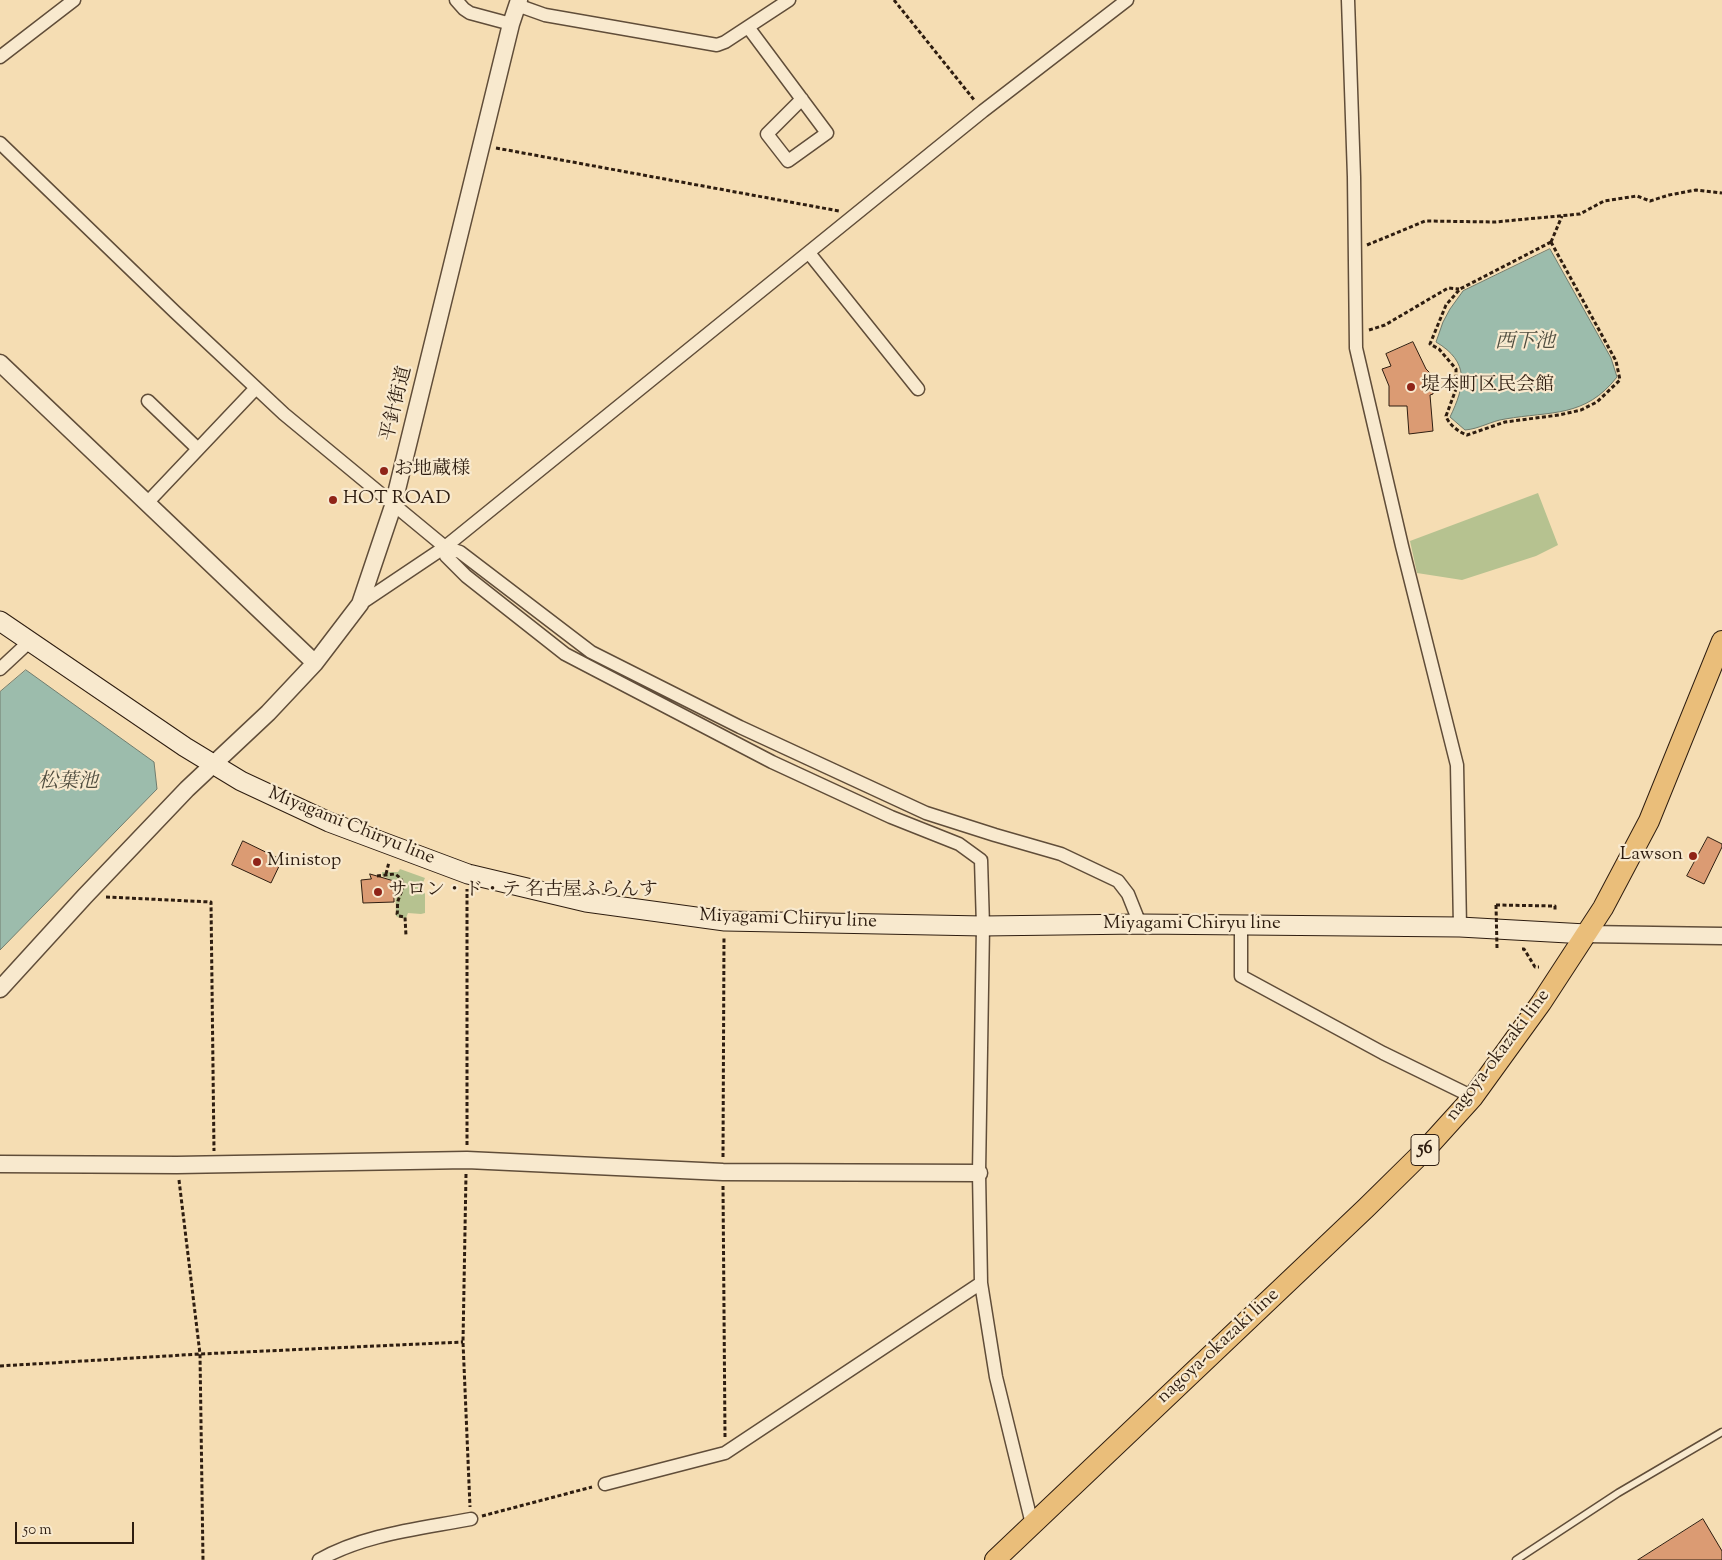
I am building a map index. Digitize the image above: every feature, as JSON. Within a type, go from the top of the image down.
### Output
[{"type":"main road","name":"Miyagami Chiryu line","points":[[0,621],[185,747],[241,781],[329,822],[468,874],[586,902],[725,921],[983,926],[1241,924],[1460,927],[1586,934]]},
{"type":"main road","name":"nagoya-okazaki line","points":[[995,1560],[1366,1208],[1426,1149],[1473,1097],[1541,1004],[1603,908],[1649,821],[1722,641]]},
{"type":"street","points":[[0,58],[74,0]]},
{"type":"street","points":[[456,0],[464,9],[470,12],[511,24]]},
{"type":"street","points":[[518,3],[545,15],[717,45],[789,0]]},
{"type":"street","points":[[360,604],[445,547],[983,111],[1126,0]]},
{"type":"street","points":[[1348,0],[1356,348],[1456,765],[1460,927]]},
{"type":"street","name":"平針街道","points":[[0,989],[187,789],[268,713],[315,663],[360,604],[394,506],[481,145],[518,3]]},
{"type":"street","points":[[748,27],[802,99],[827,133],[788,161],[767,134],[802,99]]},
{"type":"street","points":[[0,143],[284,414],[445,547],[460,552],[591,652],[731,722],[926,813],[1061,854],[1118,881],[1128,894],[1140,924]]},
{"type":"street","points":[[809,253],[918,389]]},
{"type":"street","points":[[0,363],[315,663]]},
{"type":"street","points":[[147,503],[256,388]]},
{"type":"street","points":[[148,401],[198,449]]},
{"type":"street","points":[[445,547],[446,556],[466,576],[565,654],[772,762],[891,817],[959,844],[981,860],[983,926],[979,1173],[981,1283],[996,1377],[1032,1524]]},
{"type":"street","points":[[0,669],[29,642]]},
{"type":"street","points":[[1241,924],[1241,976],[1383,1053],[1473,1097]]},
{"type":"street","points":[[1586,934],[1722,936]]},
{"type":"street","points":[[0,1164],[177,1165],[466,1160],[723,1172],[979,1173]]},
{"type":"street","points":[[605,1484],[725,1453],[981,1283]]},
{"type":"street","points":[[319,1560],[333,1552],[380,1536],[471,1520]]},
{"type":"lane","points":[[1516,1560],[1618,1493],[1722,1432]]},
{"type":"path","points":[[894,0],[983,111]]},
{"type":"path","points":[[481,145],[856,214]]},
{"type":"path","points":[[1355,250],[1425,221],[1495,222],[1562,216],[1580,214],[1604,201],[1637,196],[1650,201],[1696,190],[1722,193]]},
{"type":"path","points":[[1551,242],[1616,361],[1620,380],[1597,402],[1581,410],[1560,415],[1505,422],[1467,435],[1461,433],[1447,421],[1446,416],[1456,390],[1456,369],[1439,350],[1430,344],[1446,305],[1460,289],[1551,242],[1562,216]]},
{"type":"path","points":[[1356,330],[1371,330],[1385,325],[1448,288],[1460,289]]},
{"type":"path","points":[[386,874],[389,860]]},
{"type":"path","points":[[376,876],[386,874],[399,876],[403,884],[403,891],[398,900],[397,914],[405,917],[406,936]]},
{"type":"path","points":[[468,874],[463,1342],[471,1520],[605,1484]]},
{"type":"path","points":[[85,896],[211,902],[214,1164]]},
{"type":"path","points":[[1506,948],[1496,948],[1496,905],[1555,906],[1555,910]]},
{"type":"path","points":[[1515,948],[1524,949],[1535,967],[1539,967]]},
{"type":"path","points":[[177,1165],[200,1354],[204,1560]]},
{"type":"path","points":[[0,1366],[200,1354],[463,1342]]},
{"type":"green space","points":[[1538,493],[1558,545],[1536,556],[1462,580],[1417,573],[1410,541]]},
{"type":"green space","points":[[400,869],[425,878],[421,887],[425,894],[425,913],[408,913],[406,918],[396,916],[395,881],[382,876],[382,872],[398,872]]},
{"type":"water","name":"西下池","points":[[1550,249],[1611,358],[1617,377],[1605,390],[1580,406],[1552,413],[1500,420],[1465,430],[1450,417],[1459,395],[1461,375],[1455,358],[1436,342],[1443,322],[1463,291]]},
{"type":"water","name":"松葉池","points":[[26,670],[154,762],[157,789],[0,950],[0,692]]},
{"type":"building","name":"堤本町区民会館","points":[[1413,342],[1426,369],[1431,374],[1433,394],[1430,395],[1433,431],[1409,434],[1407,406],[1389,406],[1389,386],[1382,369],[1391,366],[1386,354]]},
{"type":"building","points":[[1708,837],[1722,844],[1722,847],[1704,884],[1687,876]]},
{"type":"building","name":"Ministop","points":[[243,841],[282,860],[271,883],[232,865]]},
{"type":"building","name":"サロン・ド・テ 名古屋ふらんす","points":[[370,874],[394,881],[394,902],[363,903],[361,880],[371,879]]},
{"type":"building","points":[[1703,1519],[1722,1551],[1722,1560],[1638,1560]]},
{"type":"place","name":"堤本町区民会館","points":[[1411,387]]},
{"type":"place","name":"お地蔵様","points":[[384,471]]},
{"type":"place","name":"HOT ROAD","points":[[333,500]]},
{"type":"place","name":"Lawson","points":[[1693,856]]},
{"type":"place","name":"Ministop","points":[[257,862]]},
{"type":"place","name":"サロン・ド・テ 名古屋ふらんす","points":[[378,892]]}]
